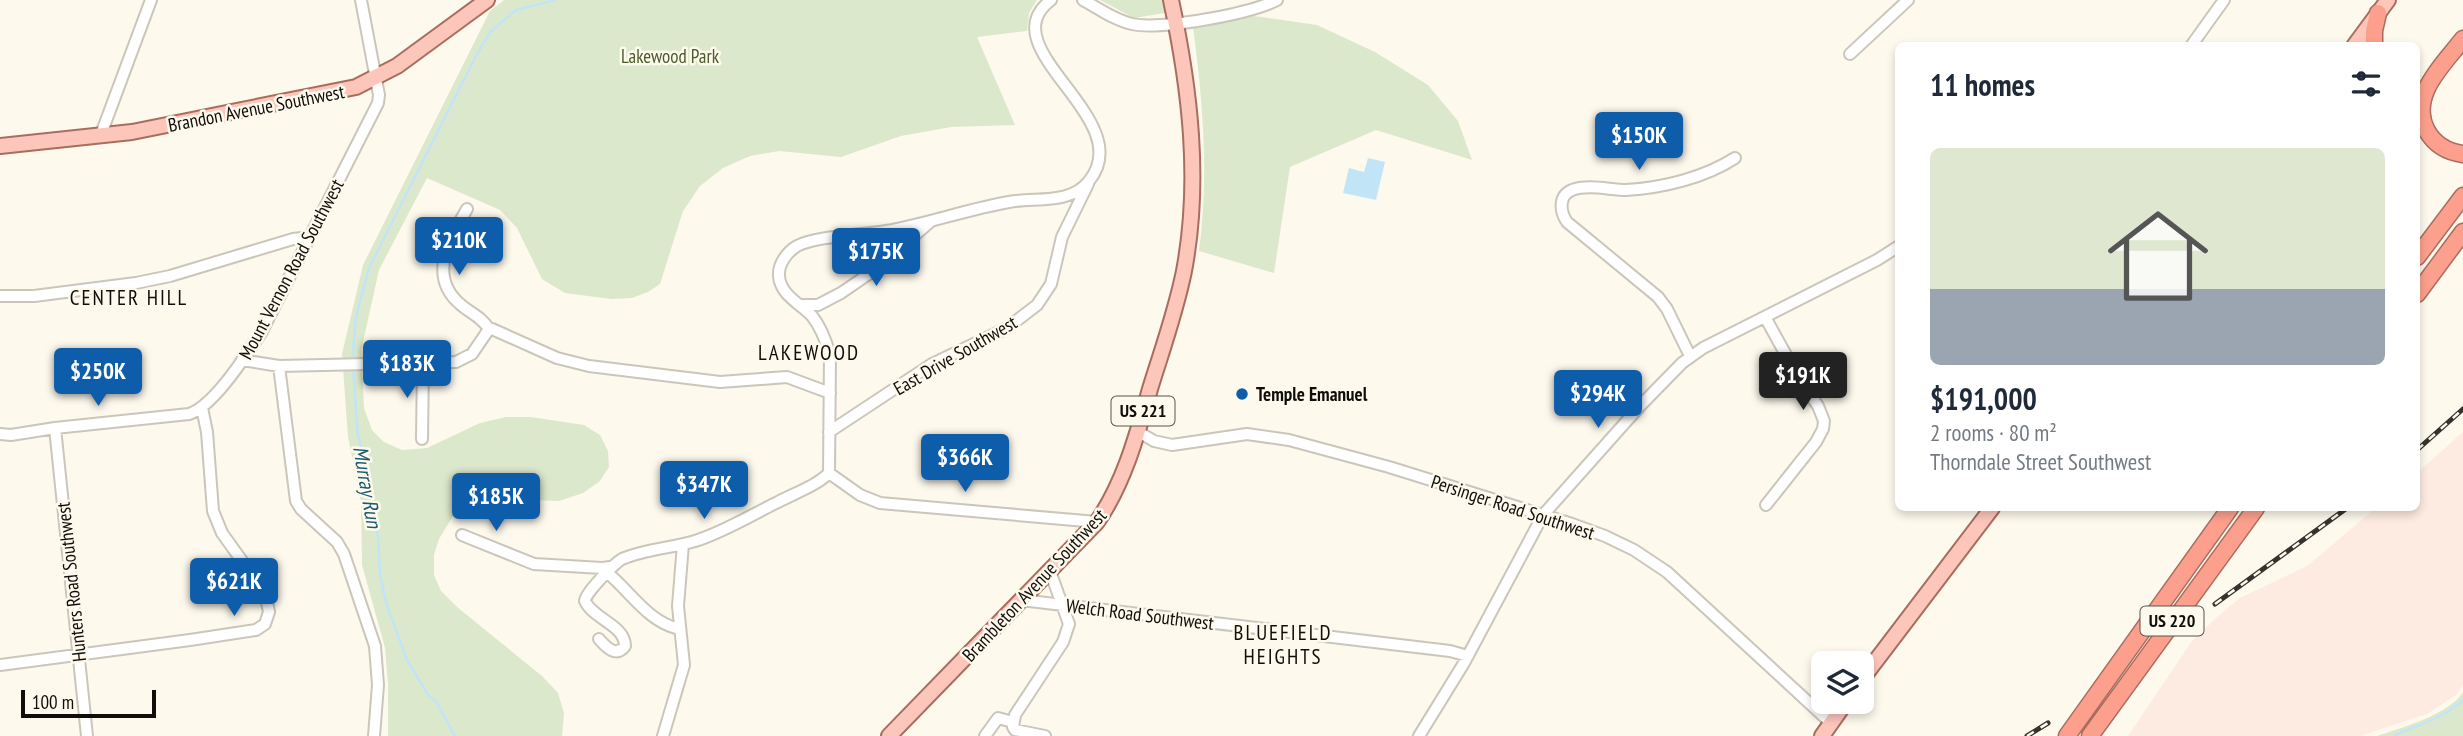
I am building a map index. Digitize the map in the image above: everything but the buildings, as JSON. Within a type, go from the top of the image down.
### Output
[{"type":"highway","points":[[2374,42],[2374,31],[2383,7]]},
{"type":"highway","points":[[2463,39],[2427,86],[2421,108],[2425,127],[2431,137],[2447,150],[2463,154]]},
{"type":"highway","points":[[2420,253],[2463,196]]},
{"type":"highway","points":[[2420,290],[2463,232]]},
{"type":"highway","name":"US 220","points":[[2067,736],[2228,511]]},
{"type":"highway","name":"US 220","points":[[2090,736],[2254,511]]},
{"type":"main road","name":"Brandon Avenue Southwest","points":[[0,146],[100,137],[340,92],[376,78],[397,66],[487,0]]},
{"type":"main road","name":"Brambleton Avenue Southwest","points":[[889,736],[1097,523],[1118,486],[1176,305],[1184,271],[1191,214],[1193,151],[1185,80],[1171,0]]},
{"type":"main road","points":[[2357,42],[2383,7]]},
{"type":"main road","points":[[1874,663],[1990,511]]},
{"type":"main road","points":[[1822,736],[1837,714]]},
{"type":"street","points":[[100,137],[151,0]]},
{"type":"street","name":"Mount Vernon Road Southwest","points":[[202,408],[242,360],[261,332],[378,103],[361,0]]},
{"type":"street","name":"East Drive Southwest","points":[[829,432],[932,364],[1007,328],[1037,305],[1051,284],[1062,237],[1099,157],[1097,135],[1082,106],[1045,57],[1036,29],[1038,15],[1051,0]]},
{"type":"street","points":[[1083,0],[1130,24],[1142,25],[1237,14],[1277,0]]},
{"type":"street","points":[[1850,54],[1908,0]]},
{"type":"street","points":[[2194,42],[2224,0]]},
{"type":"street","points":[[1690,356],[1667,309],[1658,297],[1567,222],[1561,210],[1564,198],[1574,189],[1626,190],[1673,182],[1713,170],[1734,158]]},
{"type":"street","points":[[830,473],[831,372],[827,342],[813,318],[784,289],[779,275],[784,258],[797,246],[814,240],[886,231],[1008,202],[1056,199],[1068,195],[1089,181]]},
{"type":"street","points":[[467,209],[446,250],[443,276],[448,292],[457,302],[480,317],[489,329],[557,358],[589,366],[720,382],[787,377],[830,393]]},
{"type":"street","points":[[800,305],[818,305],[841,293],[876,269],[932,221]]},
{"type":"street","points":[[0,296],[34,296],[136,283],[170,276],[293,239],[310,237]]},
{"type":"street","points":[[1419,736],[1468,656],[1543,515],[1640,406],[1690,356],[1895,249]]},
{"type":"street","points":[[1765,317],[1797,375],[1818,406],[1824,421],[1816,442],[1766,505]]},
{"type":"street","points":[[242,360],[278,366],[464,360],[476,349],[489,329]]},
{"type":"street","points":[[422,439],[423,362]]},
{"type":"street","points":[[278,366],[296,501],[300,509],[337,542],[344,554],[375,646],[378,685],[374,736]]},
{"type":"street","points":[[0,434],[11,435],[189,414],[202,408],[216,522],[265,593],[268,602],[268,619],[256,630],[0,665]]},
{"type":"street","name":"Hunters Road Southwest","points":[[55,428],[87,736]]},
{"type":"street","name":"Persinger Road Southwest","points":[[1137,431],[1154,441],[1172,446],[1247,434],[1289,440],[1389,467],[1605,536],[1649,559],[1676,580],[1831,723]]},
{"type":"street","points":[[830,473],[860,495],[880,502],[1097,523]]},
{"type":"street","points":[[599,639],[610,650],[621,651],[625,646],[624,636],[591,610],[584,601],[586,593],[606,569],[632,556],[712,535],[808,487],[830,473]]},
{"type":"street","points":[[462,535],[534,564],[606,569],[650,615],[679,629]]},
{"type":"street","points":[[663,736],[683,675],[679,581],[683,544]]},
{"type":"street","points":[[1045,736],[1015,730],[1013,722],[1063,642],[1069,624],[1050,571]]},
{"type":"street","name":"Welch Road Southwest","points":[[1021,600],[1450,651],[1468,656]]},
{"type":"street","points":[[985,736],[998,718],[1013,722]]},
{"type":"shaded area","points":[[2463,432],[2463,684],[2456,695],[2427,714],[2360,736],[2128,736],[2192,641],[2240,598],[2307,566],[2372,511],[2420,511],[2420,470]]},
{"type":"green space","name":"Lakewood Park","points":[[504,0],[1037,0],[1029,13],[1027,31],[977,37],[1015,125],[951,127],[901,136],[841,157],[779,151],[750,156],[723,168],[700,186],[683,211],[660,284],[632,298],[611,299],[565,293],[542,279],[517,228],[500,210],[427,178],[379,270],[361,351],[364,408],[372,430],[384,442],[402,450],[427,448],[480,423],[506,417],[531,417],[584,425],[600,435],[608,451],[609,467],[600,481],[583,493],[559,501],[479,493],[461,503],[439,539],[434,555],[434,575],[441,591],[542,676],[558,693],[564,713],[562,736],[388,736],[385,648],[362,565],[361,502],[348,437],[342,354],[363,265],[490,11]]},
{"type":"green space","points":[[1100,0],[1162,0],[1165,13],[1134,18]]},
{"type":"green space","points":[[1254,16],[1317,25],[1375,52],[1428,85],[1458,121],[1472,160],[1376,130],[1290,167],[1274,273],[1199,251],[1204,195],[1204,139],[1193,27]]},
{"type":"green space","points":[[2463,692],[2463,736],[2377,736],[2436,713],[2457,700]]},
{"type":"water","points":[[1368,158],[1385,162],[1376,200],[1343,193],[1349,168],[1364,172]]},
{"type":"waterway","name":"Murray Run","points":[[352,362],[356,317],[369,268],[477,54],[490,32],[516,10],[555,0]]},
{"type":"waterway","name":"Murray Run","points":[[353,369],[358,435],[366,468],[369,502],[378,536],[380,575],[387,606],[408,662],[429,696],[436,701],[455,736]]},
{"type":"waterway","points":[[2394,736],[2439,716],[2463,700]]},
{"type":"railway","points":[[2420,447],[2463,409]]},
{"type":"railway","points":[[2215,604],[2343,511]]},
{"type":"railway","points":[[2027,736],[2048,723]]},
{"type":"place","name":"Temple Emanuel","points":[[1242,394]]},
{"type":"district","name":"CENTER HILL","points":[[129,298]]},
{"type":"district","name":"LAKEWOOD","points":[[809,353]]},
{"type":"district","name":"BLUEFIELD HEIGHTS","points":[[1283,645]]}]
